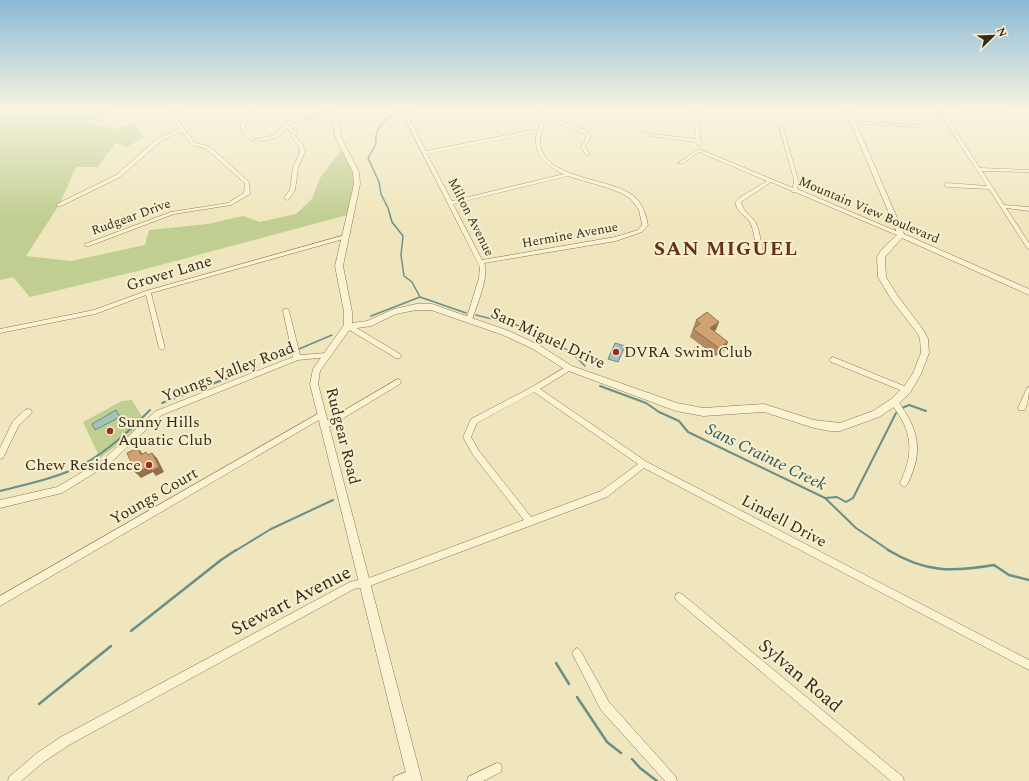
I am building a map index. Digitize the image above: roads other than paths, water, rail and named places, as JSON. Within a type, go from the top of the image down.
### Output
[{"type":"street","points":[[59,205],[118,176],[153,145]]},
{"type":"street","name":"Rudgear Drive","points":[[87,244],[173,213],[229,204],[247,194],[247,183],[207,147],[200,145]]},
{"type":"street","points":[[287,198],[293,192],[295,169],[303,149],[300,145]]},
{"type":"street","points":[[342,145],[356,172],[357,184],[339,266],[348,312],[348,326],[398,356]]},
{"type":"street","name":"Milton Avenue","points":[[421,145],[483,267],[482,278],[469,320]]},
{"type":"street","points":[[425,153],[463,145]]},
{"type":"street","name":"Hermine Avenue","points":[[481,262],[616,240],[630,236],[644,228],[644,214],[632,197],[622,192],[568,175],[548,162],[539,145]]},
{"type":"street","points":[[584,145],[583,148],[588,154]]},
{"type":"street","points":[[680,163],[699,150],[698,145]]},
{"type":"street","points":[[786,145],[796,180],[794,191]]},
{"type":"street","points":[[863,145],[901,235]]},
{"type":"street","points":[[963,145],[1029,246]]},
{"type":"street","name":"Mountain View Boulevard","points":[[699,150],[901,235],[1029,292]]},
{"type":"street","points":[[978,169],[1029,171]]},
{"type":"street","points":[[451,204],[568,175]]},
{"type":"street","points":[[760,252],[754,226],[749,218],[739,208],[738,202],[770,181]]},
{"type":"street","points":[[947,185],[990,188]]},
{"type":"street","points":[[1003,206],[1029,209]]},
{"type":"street","name":"San Miguel Drive","points":[[348,326],[368,324],[394,312],[416,307],[432,307],[522,340],[569,368],[680,408],[703,412],[717,412],[764,408],[814,424],[840,427],[884,410],[894,402],[907,390],[917,374],[925,353],[924,340],[921,333],[886,286],[882,277],[881,263],[884,252],[901,235]]},
{"type":"street","name":"Grover Lane","points":[[0,331],[95,312],[148,292],[345,237]]},
{"type":"street","points":[[148,292],[162,348]]},
{"type":"street","points":[[286,311],[297,358]]},
{"type":"street","name":"Rudgear Road","points":[[348,326],[326,355],[316,372],[314,384],[363,583],[414,778]]},
{"type":"street","name":"Youngs Valley Road","points":[[0,504],[59,490],[106,462],[159,412],[297,358],[326,355]]},
{"type":"street","points":[[833,360],[907,390]]},
{"type":"street","points":[[530,522],[476,453],[467,437],[474,421],[534,390],[569,368]]},
{"type":"street","name":"Youngs Court","points":[[0,601],[323,421],[398,382]]},
{"type":"street","name":"Lindell Drive","points":[[534,390],[644,464],[1029,665]]},
{"type":"street","points":[[1022,408],[1029,390]]},
{"type":"street","points":[[894,402],[907,420],[914,440],[912,468],[904,483]]},
{"type":"street","points":[[0,456],[16,423],[28,412]]},
{"type":"street","name":"Stewart Avenue","points":[[13,781],[41,757],[64,741],[353,585],[372,581],[604,494],[644,464]]},
{"type":"street","name":"Sylvan Road","points":[[679,597],[899,781]]},
{"type":"street","points":[[577,653],[605,706],[672,781]]},
{"type":"street","points":[[472,781],[497,768]]},
{"type":"street","points":[[398,781],[414,778]]},
{"type":"water","name":"DVRA Swim Club","points":[[615,343],[625,346],[618,362],[608,359]]},
{"type":"water","points":[[116,410],[120,417],[95,430],[92,424]]},
{"type":"waterway","name":"Sans Crainte Creek","points":[[375,145],[368,158],[379,182],[381,194],[388,208],[392,222],[403,236],[401,255],[404,276],[412,282],[420,297]]},
{"type":"waterway","name":"Sans Crainte Creek","points":[[371,316],[420,297]]},
{"type":"waterway","name":"Sans Crainte Creek","points":[[420,297],[466,313]]},
{"type":"waterway","name":"Sans Crainte Creek","points":[[476,315],[524,327],[532,334],[553,340],[574,355],[585,366]]},
{"type":"waterway","name":"Sans Crainte Creek","points":[[299,349],[332,335]]},
{"type":"waterway","name":"Sans Crainte Creek","points":[[251,369],[256,367]]},
{"type":"waterway","name":"Sans Crainte Creek","points":[[162,403],[254,368]]},
{"type":"waterway","name":"Sans Crainte Creek","points":[[600,386],[646,403],[659,412],[679,421],[688,432],[825,498]]},
{"type":"waterway","points":[[902,408],[909,405],[926,411]]},
{"type":"waterway","name":"Sans Crainte Creek","points":[[0,491],[53,477],[84,464],[111,446],[150,410]]},
{"type":"waterway","points":[[825,498],[837,497],[846,502],[853,498],[896,413]]},
{"type":"waterway","name":"Sans Crainte Creek","points":[[825,498],[856,528],[890,551]]},
{"type":"waterway","points":[[235,551],[271,529],[333,500]]},
{"type":"waterway","points":[[131,631],[221,560],[236,550]]},
{"type":"waterway","name":"Sans Crainte Creek","points":[[888,550],[902,558],[927,567],[940,569],[965,569],[994,565],[1009,575],[1029,580]]},
{"type":"waterway","points":[[39,704],[111,646]]},
{"type":"waterway","name":"Sans Crainte Creek","points":[[556,663],[569,684]]},
{"type":"waterway","name":"Sans Crainte Creek","points":[[577,697],[607,742],[621,753]]},
{"type":"waterway","name":"Sans Crainte Creek","points":[[632,759],[640,768],[657,781]]},
{"type":"place","name":"DVRA Swim Club","points":[[616,352]]},
{"type":"place","name":"Sunny Hills Aquatic Club","points":[[110,431]]},
{"type":"place","name":"Chew Residence","points":[[149,465]]},
{"type":"district","name":"SAN MIGUEL","points":[[726,249]]}]
